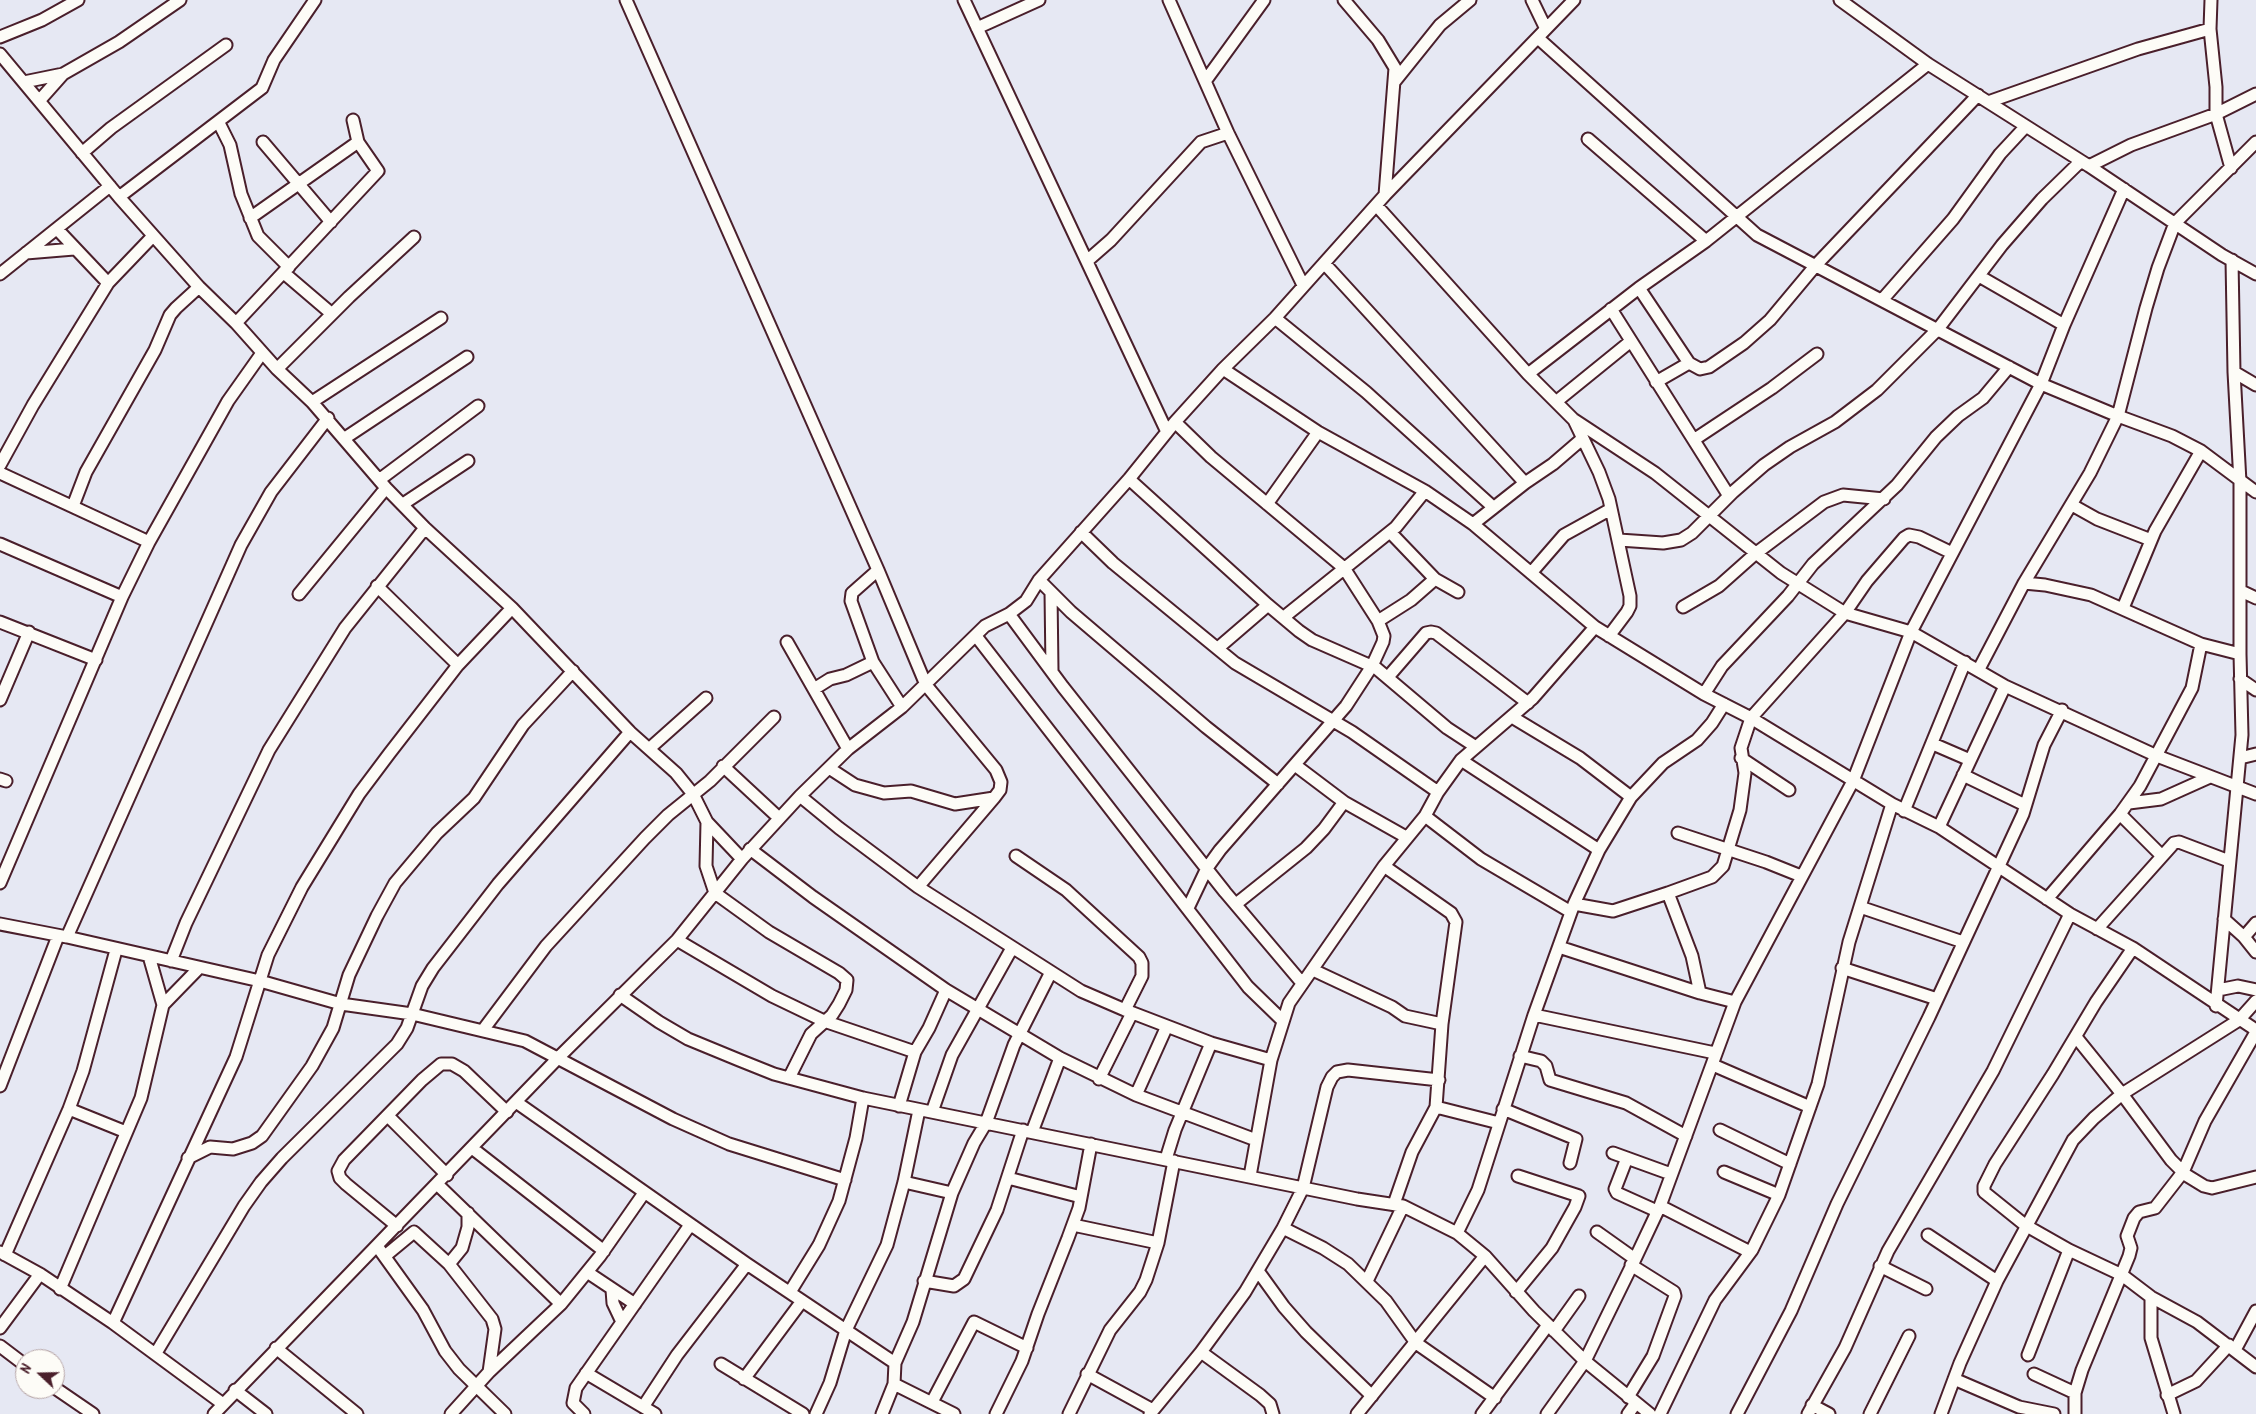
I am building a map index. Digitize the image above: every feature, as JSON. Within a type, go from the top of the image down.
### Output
[{"type":"street","points":[[0,37],[42,20],[78,0]]},
{"type":"street","points":[[24,82],[63,74],[119,42],[180,0]]},
{"type":"street","points":[[119,197],[219,123],[262,88],[274,60],[315,0]]},
{"type":"street","points":[[626,0],[878,570],[926,685],[996,770],[1001,782],[1000,790],[994,798],[918,887]]},
{"type":"street","points":[[964,0],[1167,432]]},
{"type":"street","points":[[977,28],[1039,0]]},
{"type":"street","points":[[1169,0],[1228,133],[1303,285]]},
{"type":"street","points":[[1206,80],[1264,0]]},
{"type":"street","points":[[1344,0],[1390,57],[1395,68],[1385,195]]},
{"type":"street","points":[[1395,81],[1440,25],[1470,0]]},
{"type":"street","points":[[1532,0],[1542,33],[1757,235],[2041,384],[2172,436],[2201,451],[2240,482],[2256,492]]},
{"type":"street","points":[[214,1414],[235,1390],[447,1175],[559,1057],[677,940],[742,858],[800,796],[848,749],[902,707],[976,636],[995,620],[1009,614],[1026,601],[1039,580],[1130,479],[1175,422],[1223,369],[1275,318],[1385,195],[1574,0]]},
{"type":"street","points":[[1840,0],[1928,64],[2256,274]]},
{"type":"street","points":[[2211,0],[2210,29],[2216,87],[2216,114],[2231,168]]},
{"type":"street","points":[[1988,102],[2138,49],[2210,29]]},
{"type":"street","points":[[82,153],[123,119],[226,45]]},
{"type":"street","points":[[0,54],[119,197],[200,287],[236,323],[277,369],[328,418],[383,484],[425,528],[512,608],[630,732],[676,773],[693,794],[707,822],[742,858]]},
{"type":"street","points":[[1528,374],[1639,288],[1706,241],[1928,64]]},
{"type":"street","points":[[39,101],[63,74]]},
{"type":"street","points":[[1619,540],[1663,543],[1681,540],[1692,533],[1764,465],[1790,447],[1835,422],[1876,390],[1938,330],[2042,199],[2085,163],[2216,114],[2256,94]]},
{"type":"street","points":[[1639,288],[1688,363],[1700,369],[1709,367],[1744,343],[1770,320],[1816,265],[1978,95]]},
{"type":"street","points":[[236,323],[378,171],[358,142],[353,120]]},
{"type":"street","points":[[219,123],[230,145],[234,171],[258,236],[286,270],[332,314]]},
{"type":"street","points":[[1882,300],[1953,219],[2000,154],[2026,126]]},
{"type":"street","points":[[1087,261],[1111,240],[1201,142],[1228,133]]},
{"type":"street","points":[[1588,139],[1706,241]]},
{"type":"street","points":[[263,142],[332,222]]},
{"type":"street","points":[[250,218],[300,185],[358,142]]},
{"type":"street","points":[[1979,670],[2024,583],[2055,528],[2090,473],[2118,416],[2158,268],[2176,223],[2256,142]]},
{"type":"street","points":[[0,274],[5,265],[26,254],[110,186]]},
{"type":"street","points":[[1547,1414],[1585,1361],[1633,1262],[1658,1208],[1735,1002],[1853,781],[1911,632],[2041,384],[2064,325],[2124,189]]},
{"type":"street","points":[[1376,205],[1528,374],[1573,419],[1655,474],[1710,515],[1755,554],[1796,584],[1845,613],[1911,632],[2005,686],[2062,710],[2158,756],[2256,794]]},
{"type":"street","points":[[57,230],[108,283]]},
{"type":"street","points":[[0,465],[33,405],[108,283],[153,236]]},
{"type":"street","points":[[277,369],[414,237]]},
{"type":"street","points":[[26,254],[74,249]]},
{"type":"street","points":[[2216,1006],[2242,735],[2240,679],[2240,482],[2234,372],[2232,260]]},
{"type":"street","points":[[1324,263],[1525,482]]},
{"type":"street","points":[[1979,276],[2064,325]]},
{"type":"street","points":[[73,506],[86,472],[115,424],[142,370],[155,350],[170,315],[200,287]]},
{"type":"street","points":[[1611,309],[1656,382],[1695,438],[1729,496]]},
{"type":"street","points":[[312,402],[441,318]]},
{"type":"street","points":[[1275,318],[1366,392],[1493,507]]},
{"type":"street","points":[[1556,401],[1631,341]]},
{"type":"street","points":[[0,883],[122,597],[149,542],[228,402],[262,353]]},
{"type":"street","points":[[1695,438],[1772,388],[1817,354]]},
{"type":"street","points":[[345,438],[467,357]]},
{"type":"street","points":[[1656,382],[1688,363]]},
{"type":"street","points":[[1704,694],[1722,666],[1813,564],[1884,499],[1908,474],[1941,431],[1982,398],[2009,367]]},
{"type":"street","points":[[1223,369],[1318,432],[1425,492],[1473,524],[1595,627],[1609,636],[1704,694],[1751,718],[1904,811],[1939,827],[2070,914],[2133,948],[2216,1006],[2256,1031],[2204,1121],[2183,1172],[2156,1208],[2139,1212],[2134,1218],[2127,1236],[2130,1250],[2122,1275],[2082,1370],[2075,1393],[2075,1414]]},
{"type":"street","points":[[2234,372],[2256,385]]},
{"type":"street","points":[[299,594],[383,484],[478,406]]},
{"type":"street","points":[[0,1086],[63,936],[241,546],[271,492],[328,418]]},
{"type":"street","points":[[1573,419],[1599,472],[1611,509],[1631,601],[1627,612],[1609,636]]},
{"type":"street","points":[[1175,422],[1267,504],[1344,568],[1378,621],[1383,642],[1372,666],[1334,720],[1207,868],[1188,908]]},
{"type":"street","points":[[1267,504],[1318,432]]},
{"type":"street","points":[[1473,524],[1525,482],[1553,464],[1582,439]]},
{"type":"street","points":[[2123,608],[2151,540],[2201,451]]},
{"type":"street","points":[[403,504],[468,461]]},
{"type":"street","points":[[0,473],[149,542]]},
{"type":"street","points":[[1130,479],[1268,605],[1312,640],[1372,666],[1388,677],[1433,717],[1476,747]]},
{"type":"street","points":[[1284,617],[1390,532],[1409,513],[1425,492]]},
{"type":"street","points":[[1683,606],[1719,586],[1755,554],[1824,502],[1843,495],[1884,499]]},
{"type":"street","points":[[2072,504],[2097,519],[2151,540]]},
{"type":"street","points":[[1531,572],[1564,535],[1611,509]]},
{"type":"street","points":[[171,961],[186,923],[269,750],[337,641],[377,586],[425,528]]},
{"type":"street","points":[[1081,532],[1113,563],[1248,672],[1334,720],[1438,792]]},
{"type":"street","points":[[1390,532],[1435,579],[1458,592]]},
{"type":"street","points":[[1425,816],[1481,859],[1573,908],[1612,911],[1712,878],[1720,870],[1728,851],[1744,790],[1745,773],[1741,758],[1743,739],[1751,718],[1845,613],[1894,549],[1909,535],[1952,553]]},
{"type":"street","points":[[0,544],[122,597]]},
{"type":"street","points":[[878,570],[850,598],[873,662],[902,707]]},
{"type":"street","points":[[1378,621],[1411,600],[1435,579]]},
{"type":"street","points":[[1039,580],[1206,727],[1278,784]]},
{"type":"street","points":[[2024,583],[2045,585],[2091,595],[2201,644],[2240,654]]},
{"type":"street","points":[[377,586],[458,665]]},
{"type":"street","points":[[2241,591],[2256,598]]},
{"type":"street","points":[[1051,592],[1052,670]]},
{"type":"street","points":[[1218,648],[1268,605]]},
{"type":"street","points":[[113,1323],[236,1057],[260,981],[279,932],[330,841],[359,794],[458,665],[512,608]]},
{"type":"street","points":[[1009,614],[1063,687],[1236,904],[1302,983]]},
{"type":"street","points":[[0,622],[96,660]]},
{"type":"street","points":[[1250,1176],[1271,1060],[1282,1020],[1302,983],[1313,970],[1384,866],[1425,816],[1438,792],[1461,760],[1528,703],[1595,627]]},
{"type":"street","points":[[0,700],[29,632]]},
{"type":"street","points":[[1388,677],[1426,633],[1431,632],[1436,633],[1528,703]]},
{"type":"street","points":[[976,636],[1248,987],[1282,1020]]},
{"type":"street","points":[[787,642],[848,749]]},
{"type":"street","points":[[2047,899],[2120,814],[2158,756],[2192,688],[2201,644]]},
{"type":"street","points":[[814,689],[830,679],[846,675],[873,662]]},
{"type":"street","points":[[1904,811],[1965,662]]},
{"type":"street","points":[[188,1158],[210,1147],[233,1149],[252,1143],[262,1136],[316,1059],[333,1028],[361,948],[396,882],[437,832],[474,798],[523,725],[573,672]]},
{"type":"street","points":[[2240,679],[2256,689]]},
{"type":"street","points":[[1939,827],[2005,686]]},
{"type":"street","points":[[650,748],[706,698]]},
{"type":"street","points":[[1457,1233],[1478,1190],[1534,1015],[1573,908],[1598,850],[1631,797],[1663,763],[1697,740],[1712,723],[1724,704]]},
{"type":"street","points":[[1737,1414],[1791,1311],[1836,1204],[1937,1000],[2026,805],[2044,745],[2062,710]]},
{"type":"street","points":[[483,1030],[546,946],[645,838],[774,717]]},
{"type":"street","points":[[1512,717],[1580,758],[1631,797]]},
{"type":"street","points":[[156,1353],[244,1206],[261,1182],[294,1145],[396,1044],[412,1014],[422,986],[433,968],[498,884],[630,732]]},
{"type":"street","points":[[1933,744],[1970,760]]},
{"type":"street","points":[[2240,758],[2256,754]]},
{"type":"street","points":[[1741,758],[1789,790]]},
{"type":"street","points":[[1461,760],[1598,850]]},
{"type":"street","points":[[1295,765],[1344,802],[1406,837]]},
{"type":"street","points":[[723,766],[779,818]]},
{"type":"street","points":[[829,768],[854,785],[884,793],[911,791],[955,804],[994,798]]},
{"type":"street","points":[[1963,775],[2026,805]]},
{"type":"street","points":[[2128,803],[2161,800],[2210,777]]},
{"type":"street","points":[[800,796],[839,828],[918,887],[1081,991],[1128,1012],[1211,1043],[1271,1060]]},
{"type":"street","points":[[1236,904],[1306,848],[1344,802]]},
{"type":"street","points":[[1660,1414],[1715,1300],[1750,1252],[1778,1195],[1790,1164],[1825,1056],[1842,968],[1892,804]]},
{"type":"street","points":[[2120,814],[2162,855]]},
{"type":"street","points":[[707,822],[706,866],[715,893],[770,932],[846,978],[848,984],[839,1004],[807,1040],[789,1078]]},
{"type":"street","points":[[1678,833],[1766,862],[1801,876]]},
{"type":"street","points":[[2097,929],[2174,843],[2180,842],[2229,861]]},
{"type":"street","points":[[750,849],[813,897],[976,1010],[1099,1079],[1182,1114],[1256,1140]]},
{"type":"street","points":[[1016,856],[1066,890],[1139,957],[1142,963],[1142,976],[1099,1079]]},
{"type":"street","points":[[1367,1281],[1399,1205],[1412,1152],[1436,1107],[1442,1024],[1455,918],[1384,866]]},
{"type":"street","points":[[1668,893],[1692,956],[1700,993]]},
{"type":"street","points":[[1860,907],[1963,942]]},
{"type":"street","points":[[1830,1414],[1810,1410],[1845,1348],[1880,1266],[1993,1071],[2070,914]]},
{"type":"street","points":[[2224,919],[2244,937],[2256,952]]},
{"type":"street","points":[[2244,937],[2256,923]]},
{"type":"street","points":[[0,924],[63,936],[116,950],[260,981],[340,1004],[412,1014],[525,1041],[559,1057],[638,1101],[729,1144],[845,1180]]},
{"type":"street","points":[[677,940],[772,996],[824,1022],[915,1052]]},
{"type":"street","points":[[1559,946],[1700,993],[1735,1002]]},
{"type":"street","points":[[932,1112],[952,1055],[1012,948]]},
{"type":"street","points":[[2133,948],[2096,1002],[2076,1037],[1995,1164],[1984,1186],[1984,1192],[2025,1225],[2069,1250],[2122,1275],[2151,1297],[2197,1322],[2256,1367]]},
{"type":"street","points":[[116,950],[83,1071],[69,1109],[3,1253],[40,1274],[113,1323],[223,1404]]},
{"type":"street","points":[[60,1289],[146,1080],[164,1005],[149,956]]},
{"type":"street","points":[[164,1005],[200,968]]},
{"type":"street","points":[[1842,968],[1937,1000]]},
{"type":"street","points":[[1313,970],[1392,1007],[1405,1016],[1442,1024]]},
{"type":"street","points":[[882,1414],[894,1384],[895,1363],[912,1322],[952,1193],[974,1143],[986,1124],[1006,1066],[1020,1033],[1052,972]]},
{"type":"street","points":[[2218,990],[2238,986],[2256,990]]},
{"type":"street","points":[[899,1106],[915,1052],[929,1028],[946,990]]},
{"type":"street","points":[[620,995],[688,1039],[789,1078],[863,1098],[1357,1199],[1399,1205],[1457,1233],[1485,1256],[1516,1292],[1585,1361],[1650,1414]]},
{"type":"street","points":[[1941,1414],[1954,1379],[1997,1280],[2025,1225],[2073,1140],[2094,1118],[2122,1094],[2239,1020],[2256,1001]]},
{"type":"street","points":[[1534,1015],[1714,1059],[1810,1107]]},
{"type":"street","points":[[1136,1095],[1167,1026]]},
{"type":"street","points":[[2076,1037],[2122,1094],[2162,1149],[2183,1172],[2204,1186],[2212,1188],[2256,1177]]},
{"type":"street","points":[[1069,1414],[1110,1330],[1140,1292],[1158,1243],[1170,1160],[1182,1114],[1211,1043]]},
{"type":"street","points":[[1520,1056],[1541,1061],[1546,1066],[1550,1080],[1626,1103],[1686,1136]]},
{"type":"street","points":[[924,1281],[954,1286],[964,1279],[993,1219],[1008,1178],[1060,1058]]},
{"type":"street","points":[[397,1226],[340,1178],[338,1171],[344,1160],[422,1080],[438,1066],[445,1063],[455,1065],[464,1072],[507,1112]]},
{"type":"street","points":[[1087,1374],[1152,1412],[1201,1352],[1258,1271],[1282,1228],[1302,1188],[1327,1087],[1337,1072],[1348,1070],[1439,1080]]},
{"type":"street","points":[[790,1292],[819,1245],[839,1201],[863,1098]]},
{"type":"street","points":[[516,1102],[746,1264],[895,1363]]},
{"type":"street","points":[[1436,1107],[1499,1123]]},
{"type":"street","points":[[69,1109],[126,1132]]},
{"type":"street","points":[[1503,1109],[1576,1139],[1570,1163]]},
{"type":"street","points":[[816,1414],[830,1383],[846,1330],[887,1245],[904,1182],[919,1110]]},
{"type":"street","points":[[388,1116],[447,1175]]},
{"type":"street","points":[[1720,1130],[1790,1164]]},
{"type":"street","points":[[996,1414],[1028,1348],[1038,1314],[1073,1226],[1081,1197],[1091,1144]]},
{"type":"street","points":[[472,1148],[604,1251]]},
{"type":"street","points":[[1613,1153],[1671,1174]]},
{"type":"street","points":[[1628,1158],[1615,1189],[1617,1192],[1658,1208],[1750,1252]]},
{"type":"street","points":[[1724,1172],[1778,1195]]},
{"type":"street","points":[[1516,1292],[1552,1248],[1575,1207],[1579,1196],[1518,1176]]},
{"type":"street","points":[[1008,1178],[1081,1197]]},
{"type":"street","points":[[904,1182],[952,1193]]},
{"type":"street","points":[[437,1184],[561,1304]]},
{"type":"street","points":[[451,1414],[489,1372],[561,1304],[604,1251],[644,1193]]},
{"type":"street","points":[[449,1264],[462,1248],[468,1227],[468,1213]]},
{"type":"street","points":[[584,1414],[576,1408],[573,1398],[576,1388],[690,1225]]},
{"type":"street","points":[[1073,1226],[1158,1243]]},
{"type":"street","points":[[1282,1228],[1323,1248],[1367,1281],[1399,1316],[1416,1343],[1495,1398]]},
{"type":"street","points":[[385,1256],[414,1232],[449,1264],[492,1319],[495,1328],[489,1372]]},
{"type":"street","points":[[1597,1232],[1633,1262],[1674,1292],[1676,1296],[1632,1400],[1628,1414]]},
{"type":"street","points":[[1928,1235],[1997,1280]]},
{"type":"street","points":[[377,1246],[423,1310],[445,1351],[459,1369],[505,1414]]},
{"type":"street","points":[[2028,1355],[2069,1250]]},
{"type":"street","points":[[1357,1414],[1485,1256]]},
{"type":"street","points":[[643,1408],[677,1355],[746,1264]]},
{"type":"street","points":[[1880,1266],[1926,1289]]},
{"type":"street","points":[[1258,1271],[1306,1332],[1372,1396]]},
{"type":"street","points":[[587,1272],[634,1304]]},
{"type":"street","points":[[0,1328],[40,1274]]},
{"type":"street","points":[[612,1290],[613,1304],[622,1322]]},
{"type":"street","points":[[1482,1414],[1579,1296]]},
{"type":"street","points":[[2151,1297],[2151,1338],[2174,1414]]},
{"type":"street","points":[[744,1379],[802,1301]]},
{"type":"street","points":[[2167,1396],[2196,1380],[2232,1347],[2256,1311]]},
{"type":"street","points":[[932,1402],[974,1322],[1028,1348]]},
{"type":"street","points":[[1870,1414],[1909,1336]]},
{"type":"street","points":[[0,1346],[15,1357]]},
{"type":"street","points":[[276,1348],[357,1414]]},
{"type":"street","points":[[1201,1352],[1260,1395],[1270,1404],[1273,1414]]},
{"type":"street","points":[[721,1364],[803,1414]]},
{"type":"street","points":[[586,1373],[655,1414]]},
{"type":"street","points":[[2034,1374],[2075,1393]]},
{"type":"street","points":[[1954,1379],[2019,1407],[2054,1414]]},
{"type":"street","points":[[894,1384],[954,1414]]},
{"type":"street","points":[[235,1390],[266,1414]]},
{"type":"street","points":[[65,1395],[94,1414]]}]
